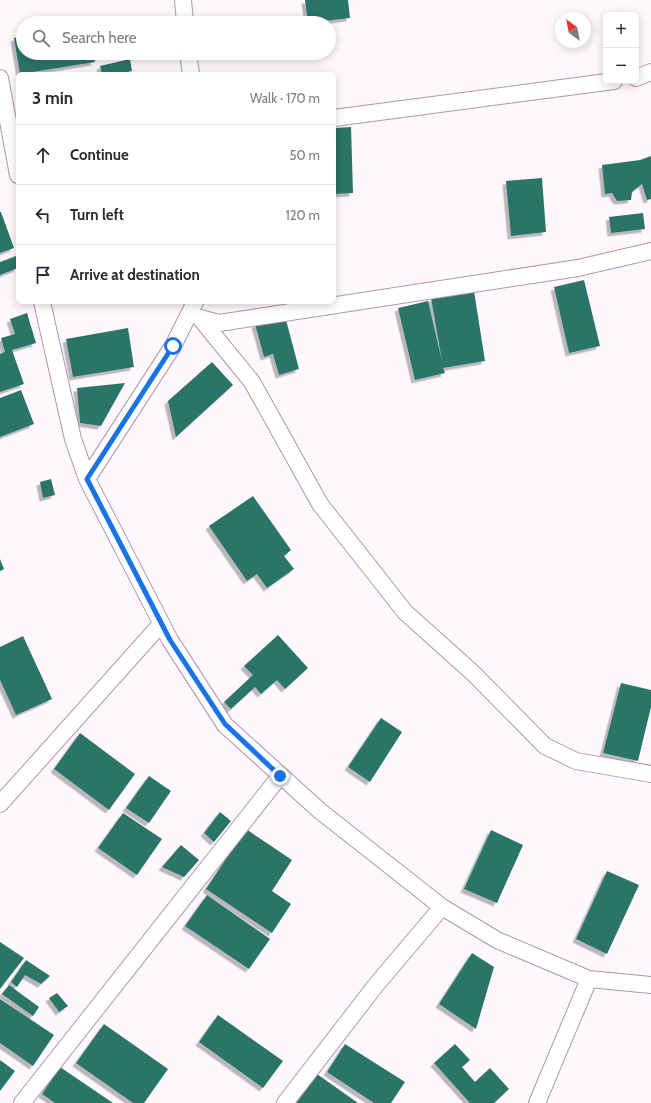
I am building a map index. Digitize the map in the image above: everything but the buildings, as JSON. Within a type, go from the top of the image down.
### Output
[{"type":"street","points":[[183,0],[184,16]]},
{"type":"street","points":[[189,60],[191,72]]},
{"type":"street","points":[[639,77],[651,72]]},
{"type":"street","points":[[0,78],[16,165]]},
{"type":"street","points":[[336,118],[603,82]]},
{"type":"street","points":[[651,251],[578,268],[219,323],[200,318],[252,382],[320,504],[405,612],[474,674],[545,746],[576,761],[651,774]]},
{"type":"street","points":[[42,304],[73,439],[87,479],[170,640],[225,724],[280,776],[320,811],[442,907],[497,940],[589,979],[651,985]]},
{"type":"street","points":[[87,479],[173,346],[194,304]]},
{"type":"street","points":[[0,804],[161,624]]},
{"type":"street","points":[[27,1101],[280,776]]},
{"type":"street","points":[[285,1103],[376,985],[442,907]]},
{"type":"street","points":[[537,1103],[589,979]]},
{"type":"route","points":[[173,346],[87,479],[170,640],[225,724],[280,776]]}]
